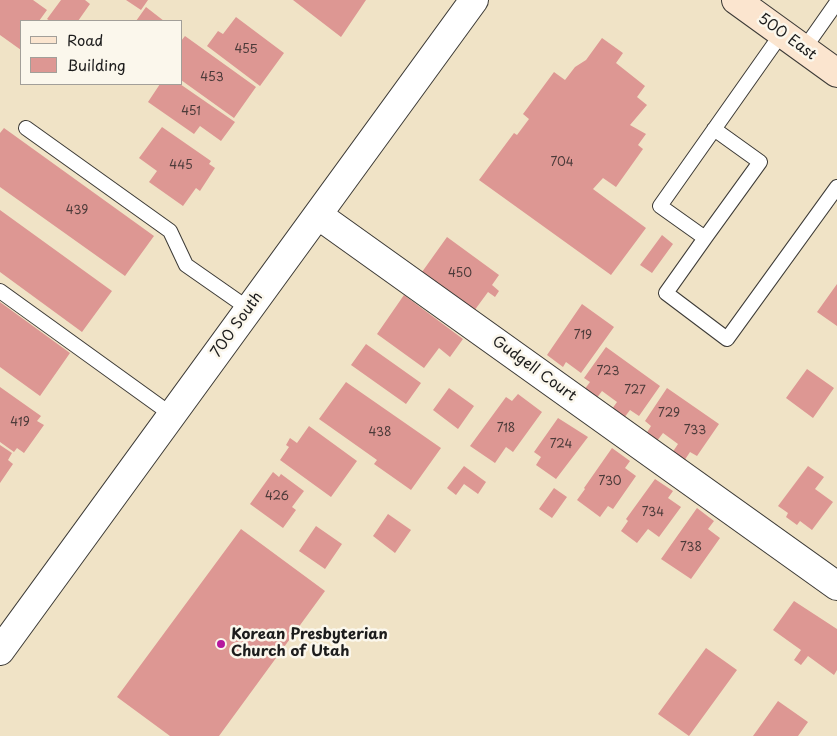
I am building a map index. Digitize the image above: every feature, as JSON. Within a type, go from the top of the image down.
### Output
[{"type":"street","name":"700 South","points":[[0,651],[474,0]]},
{"type":"street","name":"500 East","points":[[736,0],[837,73]]},
{"type":"street","name":"Gudgell Court","points":[[318,215],[837,586]]},
{"type":"lane","points":[[804,49],[837,2]]},
{"type":"lane","points":[[705,238],[660,206],[782,33]]},
{"type":"lane","points":[[26,128],[170,231],[186,265],[249,309]]},
{"type":"lane","points":[[714,129],[760,162],[666,293],[727,339],[837,187]]},
{"type":"lane","points":[[0,291],[172,415]]},
{"type":"building","points":[[0,0],[33,0],[47,10],[40,20],[20,20],[20,49],[0,35]]},
{"type":"building","points":[[61,0],[85,0],[90,4],[79,20],[47,19]]},
{"type":"building","points":[[126,0],[148,0],[141,10]]},
{"type":"building","points":[[293,0],[366,0],[341,37]]},
{"type":"building","points":[[146,7],[163,20],[137,20]]},
{"type":"building","points":[[236,17],[284,53],[260,86],[207,46],[218,31],[223,34]]},
{"type":"building","points":[[185,36],[256,87],[234,118],[182,81],[182,40]]},
{"type":"building","points":[[602,38],[623,53],[616,63],[645,86],[637,97],[647,105],[630,125],[646,134],[638,145],[643,149],[616,187],[603,178],[593,189],[646,228],[611,275],[479,180],[514,133],[517,135],[529,119],[523,114],[554,72],[565,80],[575,67],[586,60]]},
{"type":"building","points":[[159,85],[181,85],[235,122],[221,141],[200,126],[194,134],[148,102]]},
{"type":"building","points":[[162,127],[211,161],[209,164],[215,168],[200,191],[196,188],[183,206],[149,182],[157,171],[139,158]]},
{"type":"building","points":[[4,128],[154,236],[125,276],[0,187],[0,133]]},
{"type":"building","points":[[0,210],[112,291],[82,332],[0,272]]},
{"type":"building","points":[[662,235],[673,244],[652,273],[640,265]]},
{"type":"building","points":[[447,237],[499,275],[492,285],[499,291],[495,297],[488,292],[474,311],[422,272]]},
{"type":"building","points":[[837,284],[837,326],[817,312]]},
{"type":"building","points":[[404,295],[463,339],[450,357],[439,348],[424,368],[377,334]]},
{"type":"building","points":[[0,302],[70,353],[40,396],[0,367]]},
{"type":"building","points":[[582,304],[614,327],[581,373],[566,362],[563,367],[547,355]]},
{"type":"building","points":[[366,344],[421,383],[406,404],[351,365]]},
{"type":"building","points":[[606,347],[660,386],[639,416],[630,410],[624,418],[612,409],[617,402],[602,391],[596,399],[584,390],[590,382],[584,378]]},
{"type":"building","points":[[807,369],[834,388],[813,418],[786,398]]},
{"type":"building","points":[[346,382],[441,448],[411,490],[374,464],[377,460],[319,419]]},
{"type":"building","points":[[0,387],[41,416],[37,421],[44,425],[24,453],[17,448],[14,452],[0,442]]},
{"type":"building","points":[[449,388],[474,406],[458,429],[433,410]]},
{"type":"building","points":[[667,388],[719,424],[697,456],[690,452],[684,461],[672,453],[678,444],[663,433],[657,441],[646,434],[651,426],[645,421]]},
{"type":"building","points":[[518,394],[542,412],[513,452],[506,447],[495,463],[470,446],[506,397],[512,401]]},
{"type":"building","points":[[558,418],[588,437],[556,479],[536,465],[541,457],[534,452]]},
{"type":"building","points":[[309,426],[357,461],[331,497],[280,460],[289,447],[286,445],[290,438],[297,443]]},
{"type":"building","points":[[0,445],[12,453],[8,460],[13,464],[0,483]]},
{"type":"building","points":[[612,448],[630,461],[625,468],[636,476],[613,509],[608,506],[600,517],[577,500]]},
{"type":"building","points":[[464,466],[486,482],[478,494],[464,484],[456,495],[447,488]]},
{"type":"building","points":[[808,466],[824,477],[815,489],[833,502],[812,530],[800,521],[797,525],[786,517],[788,513],[778,506]]},
{"type":"building","points":[[273,472],[279,477],[281,474],[304,491],[292,507],[296,510],[283,528],[250,504]]},
{"type":"building","points":[[655,479],[673,491],[668,498],[681,507],[659,537],[648,529],[637,543],[621,531],[628,521],[626,519]]},
{"type":"building","points":[[554,488],[567,497],[552,518],[539,509]]},
{"type":"building","points":[[697,508],[714,521],[708,529],[720,538],[691,579],[661,559]]},
{"type":"building","points":[[388,514],[411,530],[395,553],[373,536]]},
{"type":"building","points":[[316,526],[342,544],[325,569],[299,551]]},
{"type":"building","name":"Korean Presbyterian Church of Utah","points":[[241,529],[325,591],[219,736],[170,736],[117,697]]},
{"type":"building","points":[[794,601],[837,629],[837,670],[834,675],[808,656],[801,665],[794,660],[801,650],[773,630]]},
{"type":"building","points":[[706,648],[737,670],[689,736],[658,714]]},
{"type":"building","points":[[778,701],[808,722],[798,736],[753,736]]},
{"type":"place","name":"Korean Presbyterian Church of Utah","points":[[221,644]]}]
